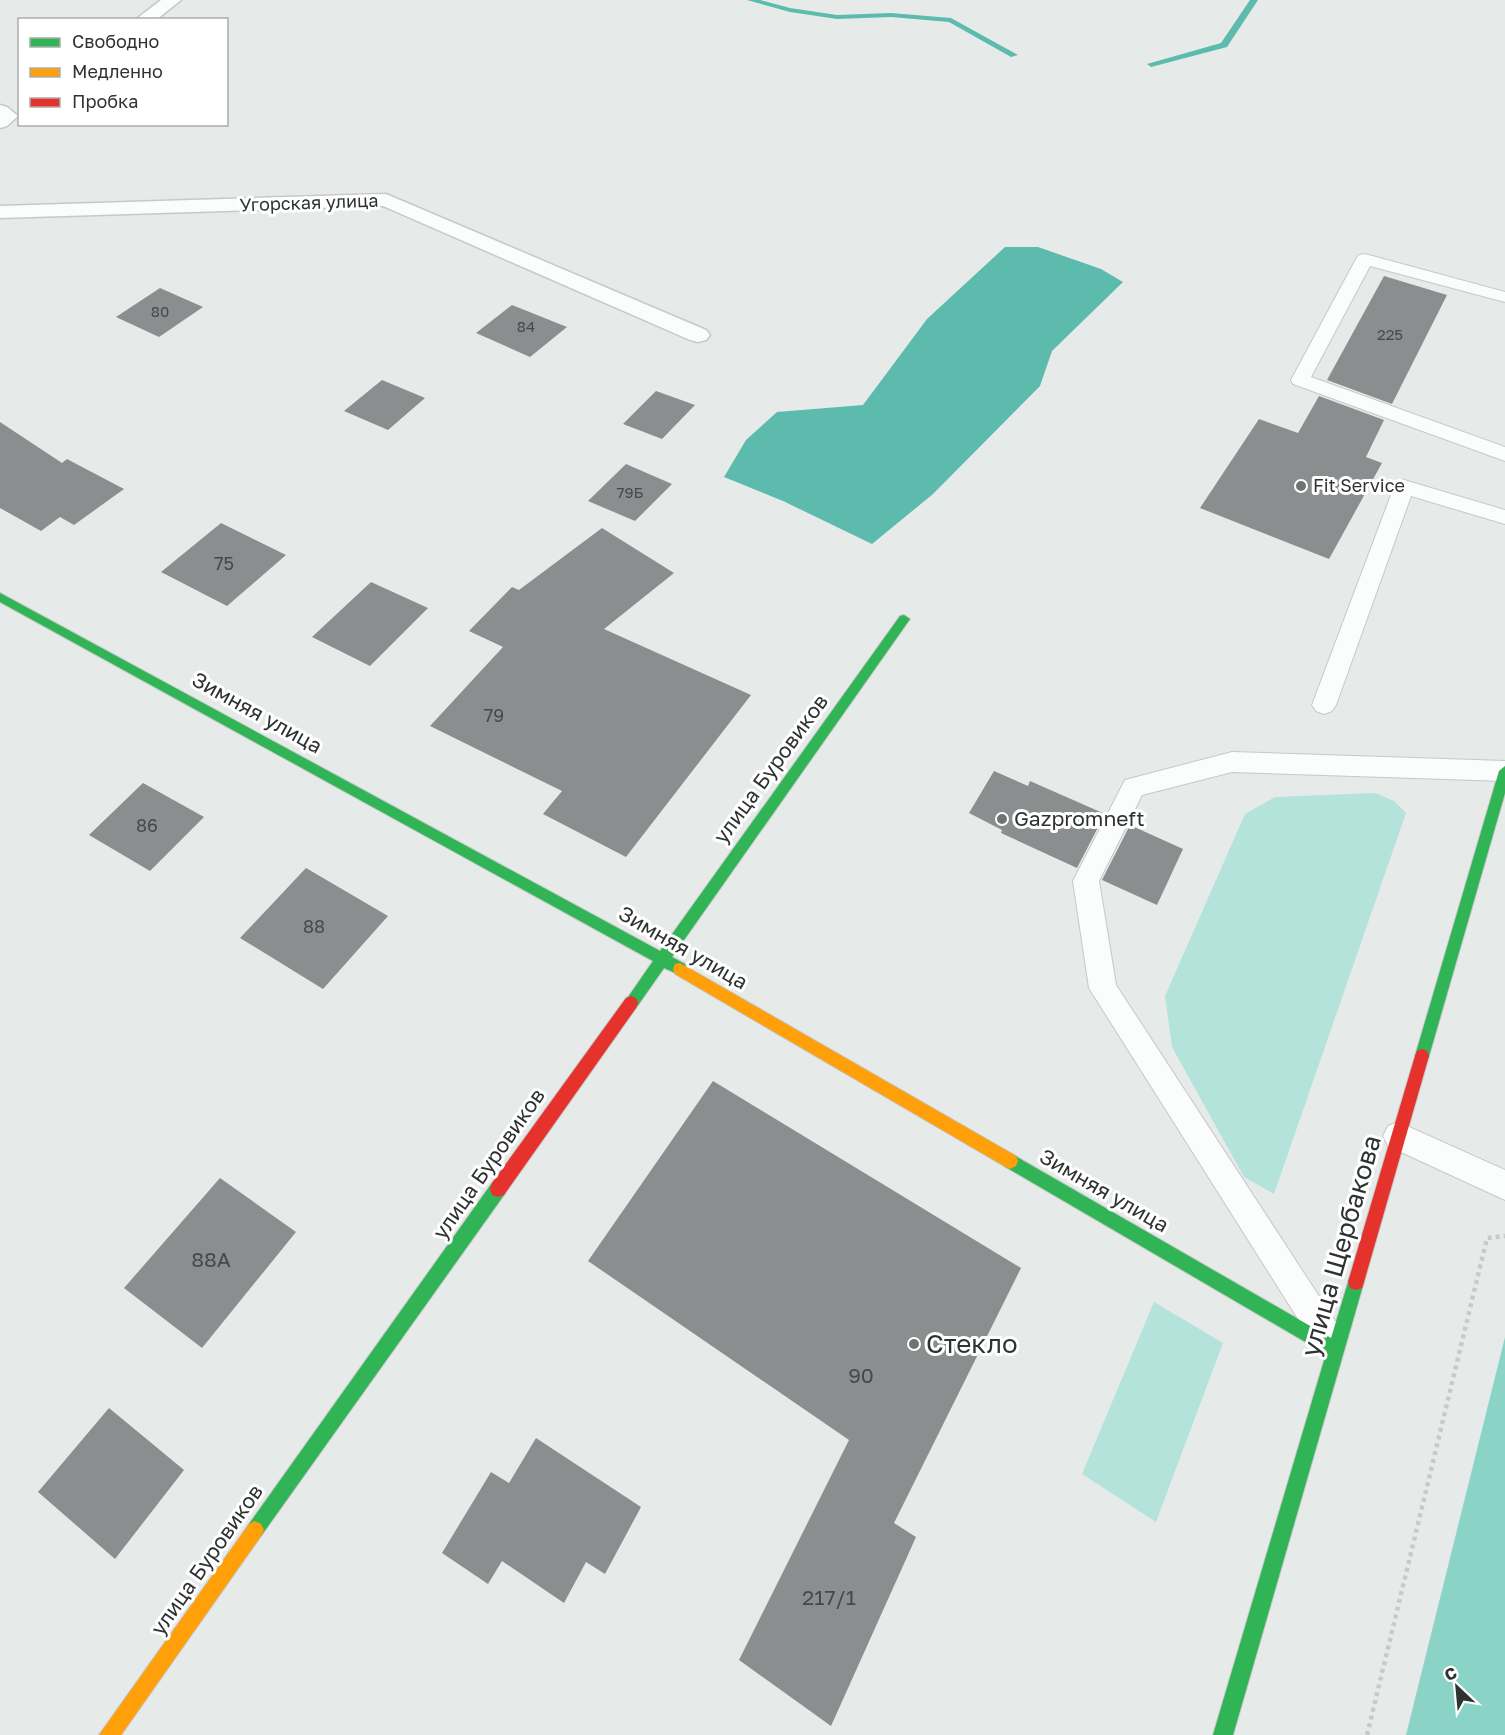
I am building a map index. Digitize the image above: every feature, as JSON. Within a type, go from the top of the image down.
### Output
[{"type":"street","points":[[147,18],[172,0]]},
{"type":"street","name":"Угорская улица","points":[[0,212],[386,200],[698,335]]},
{"type":"street","name":"Зимняя улица","points":[[0,597],[661,958],[1336,1350]]},
{"type":"street","name":"улица Буровиков","points":[[109,1735],[904,619]]},
{"type":"street","name":"улица Щербакова","points":[[1223,1735],[1505,771]]},
{"type":"lane","points":[[1505,297],[1365,259],[1300,380],[1505,454]]},
{"type":"lane","points":[[1324,705],[1404,487],[1505,517]]},
{"type":"lane","points":[[1336,1350],[1103,988],[1086,881],[1134,787],[1232,762],[1505,771]]},
{"type":"lane","points":[[1398,1136],[1505,1185]]},
{"type":"path","points":[[1367,1735],[1487,1238],[1505,1236]]},
{"type":"shaded area","points":[[1005,247],[1038,247],[1101,269],[1123,282],[1052,351],[1040,386],[933,494],[872,544],[783,501],[724,477],[746,440],[777,412],[863,405],[927,319]]},
{"type":"shaded area","points":[[1375,793],[1394,801],[1406,813],[1274,1194],[1244,1177],[1172,1047],[1165,996],[1245,814],[1275,797]]},
{"type":"shaded area","points":[[1154,1302],[1223,1343],[1156,1522],[1082,1474]]},
{"type":"shaded area","points":[[1505,1337],[1505,1735],[1406,1735]]},
{"type":"building","points":[[1384,276],[1447,295],[1392,404],[1327,380]]},
{"type":"building","points":[[160,288],[203,307],[159,337],[116,317]]},
{"type":"building","points":[[512,305],[567,327],[530,357],[476,333]]},
{"type":"building","points":[[382,380],[425,398],[388,430],[344,411]]},
{"type":"building","points":[[656,391],[695,405],[662,439],[623,424]]},
{"type":"building","points":[[1319,396],[1384,420],[1366,457],[1382,463],[1329,559],[1200,508],[1259,419],[1298,433]]},
{"type":"building","points":[[0,422],[62,463],[67,459],[124,489],[74,525],[60,517],[41,531],[0,508]]},
{"type":"building","points":[[626,464],[672,484],[635,521],[588,501]]},
{"type":"building","points":[[221,523],[286,555],[227,606],[161,572]]},
{"type":"building","points":[[602,528],[674,573],[604,629],[751,695],[626,857],[543,814],[562,791],[430,726],[503,647],[469,631],[512,587],[519,590]]},
{"type":"building","points":[[371,582],[428,608],[370,666],[312,637]]},
{"type":"building","points":[[994,771],[1028,786],[1030,781],[1105,814],[1077,868],[1001,833],[1002,830],[969,813]]},
{"type":"building","points":[[143,783],[204,817],[150,871],[89,835]]},
{"type":"building","points":[[1130,825],[1183,849],[1157,905],[1102,880]]},
{"type":"building","points":[[306,868],[388,916],[323,989],[240,938]]},
{"type":"building","points":[[713,1081],[1021,1268],[894,1523],[916,1537],[831,1726],[739,1660],[849,1440],[588,1261]]},
{"type":"building","points":[[220,1178],[296,1232],[202,1348],[124,1288]]},
{"type":"building","points":[[109,1408],[184,1470],[115,1559],[38,1492]]},
{"type":"building","points":[[536,1438],[641,1507],[605,1574],[586,1562],[564,1603],[502,1561],[488,1584],[442,1553],[491,1472],[509,1483]]},
{"type":"waterway","points":[[751,0],[790,10],[837,17],[891,15],[951,20],[1014,55]]},
{"type":"waterway","points":[[1151,64],[1224,45],[1254,0]]},
{"type":"traffic: fast","points":[[0,597],[680,969]]},
{"type":"traffic: fast","points":[[631,1003],[904,619]]},
{"type":"traffic: fast","points":[[1422,1056],[1505,771]]},
{"type":"traffic: fast","points":[[1010,1161],[1336,1350]]},
{"type":"traffic: fast","points":[[255,1530],[498,1189]]},
{"type":"traffic: fast","points":[[1223,1735],[1356,1282]]},
{"type":"traffic: slow","points":[[680,969],[1010,1161]]},
{"type":"traffic: slow","points":[[109,1735],[255,1530]]},
{"type":"traffic: jam","points":[[498,1189],[631,1003]]},
{"type":"traffic: jam","points":[[1356,1282],[1422,1056]]},
{"type":"place","name":"Fit Service","points":[[1301,486]]},
{"type":"place","name":"Gazpromneft","points":[[1002,819]]},
{"type":"place","name":"Стекло","points":[[914,1344]]}]
